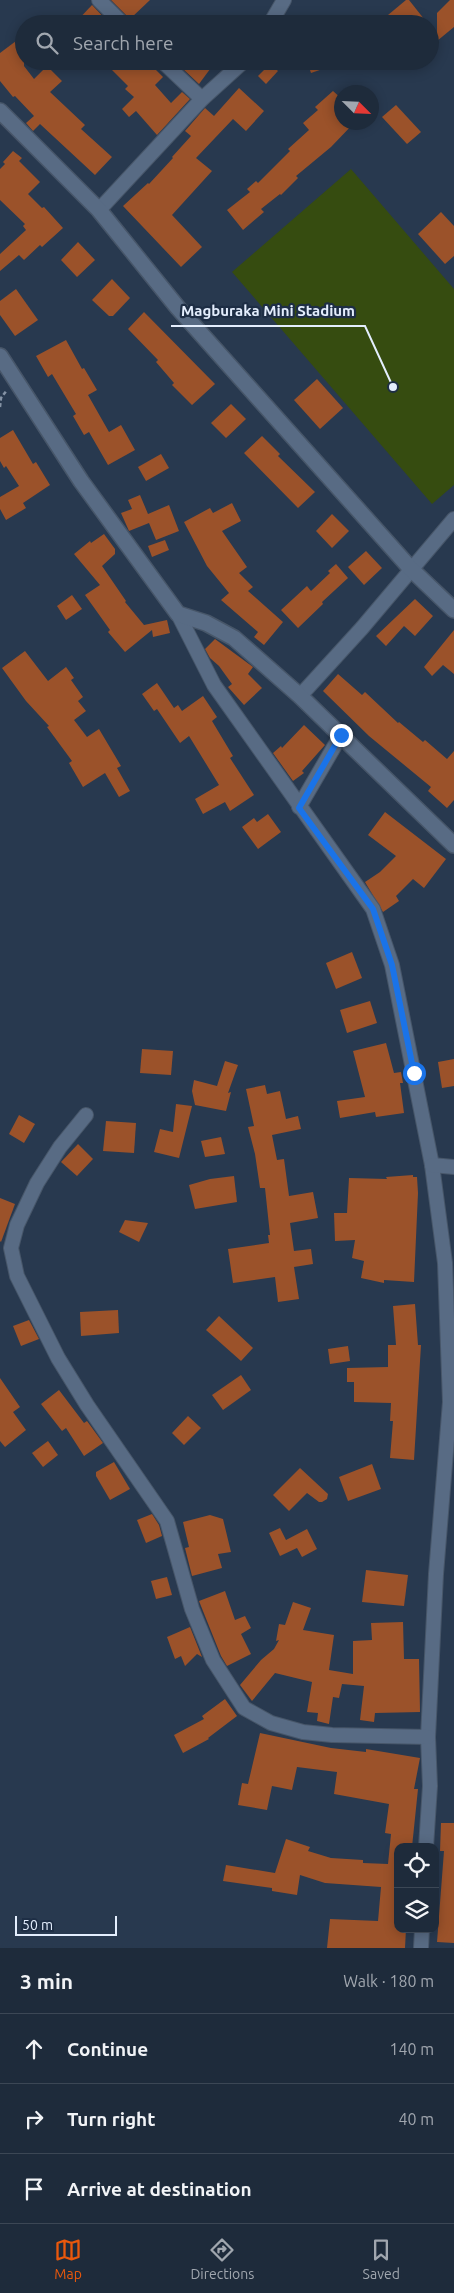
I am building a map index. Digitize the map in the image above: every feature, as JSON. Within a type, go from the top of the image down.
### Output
[{"type":"street","points":[[99,0],[114,15]]},
{"type":"street","points":[[275,15],[284,0]]},
{"type":"street","points":[[171,70],[202,99]]},
{"type":"street","points":[[99,210],[202,99],[234,70]]},
{"type":"street","points":[[0,111],[99,210],[178,308],[411,569],[454,610]]},
{"type":"street","points":[[0,356],[81,481],[178,614],[214,685],[299,808],[373,909],[392,965],[432,1165],[445,1263],[450,1402],[436,1574],[428,1737],[430,1786],[426,1843]]},
{"type":"street","points":[[300,696],[362,628],[454,519]]},
{"type":"street","points":[[178,614],[206,623],[234,638],[300,696],[454,845]]},
{"type":"street","points":[[299,808],[341,735]]},
{"type":"street","points":[[86,1116],[60,1147],[37,1183],[17,1225],[11,1248],[17,1276],[58,1358],[87,1405],[167,1521],[192,1609],[213,1660],[244,1708],[271,1723],[303,1732],[332,1735],[428,1737]]},
{"type":"street","points":[[432,1165],[454,1167]]},
{"type":"street","points":[[421,1948],[422,1933]]},
{"type":"green space","points":[[351,169],[454,289],[454,485],[432,504],[232,272]]},
{"type":"building","points":[[111,0],[150,0],[134,15],[126,15]]},
{"type":"building","points":[[406,0],[409,0],[421,15],[388,15]]},
{"type":"building","points":[[450,0],[454,0],[454,27],[439,39],[439,15],[437,13]]},
{"type":"building","points":[[92,5],[102,15],[83,15]]},
{"type":"building","points":[[15,42],[15,70],[27,70],[34,79],[43,70],[51,70],[62,81],[50,92],[85,125],[81,129],[112,157],[95,175],[40,124],[33,131],[26,123],[34,116],[15,96],[13,97],[0,81],[0,53]]},
{"type":"building","points":[[112,70],[156,70],[163,77],[155,85],[171,103],[182,92],[190,99],[157,135],[136,111],[129,117],[122,109],[134,97],[125,89],[128,86]]},
{"type":"building","points":[[184,70],[209,70],[199,84]]},
{"type":"building","points":[[264,70],[278,71],[266,84],[258,76]]},
{"type":"building","points":[[239,88],[264,111],[246,131],[233,119],[196,158],[212,171],[172,215],[202,247],[181,267],[123,206],[149,184],[173,158],[191,136],[185,131],[205,108],[214,116]]},
{"type":"building","points":[[333,91],[334,130],[347,130],[331,147],[296,176],[298,178],[281,195],[261,209],[264,212],[243,230],[227,210],[250,192],[247,189],[256,181],[258,183],[290,151],[288,149],[309,130],[303,123],[318,110],[315,107]]},
{"type":"building","points":[[396,105],[421,132],[407,144],[382,117]]},
{"type":"building","points":[[13,151],[22,158],[19,161],[40,182],[28,194],[42,208],[44,207],[63,228],[24,260],[19,255],[0,271],[0,254],[26,230],[23,226],[25,224],[0,200],[0,169],[5,164],[3,162]]},
{"type":"building","points":[[441,212],[454,226],[454,256],[445,264],[418,234]]},
{"type":"building","points":[[78,242],[95,260],[77,277],[61,260]]},
{"type":"building","points":[[112,279],[130,298],[113,316],[109,316],[92,300]]},
{"type":"building","points":[[16,289],[38,320],[15,336],[0,315],[0,301]]},
{"type":"building","points":[[144,312],[215,384],[192,405],[172,385],[174,383],[156,362],[158,360],[128,329]]},
{"type":"building","points":[[66,340],[82,369],[84,368],[97,390],[88,395],[109,432],[121,425],[135,450],[108,465],[89,432],[84,435],[73,416],[76,414],[52,374],[48,377],[36,356]]},
{"type":"building","points":[[317,379],[343,408],[320,429],[294,400]]},
{"type":"building","points":[[231,404],[246,419],[226,438],[211,423]]},
{"type":"building","points":[[13,430],[33,464],[36,462],[50,485],[23,503],[26,508],[6,520],[0,509],[0,497],[19,486],[6,466],[4,468],[0,461],[0,438]]},
{"type":"building","points":[[262,436],[280,454],[278,456],[315,492],[298,508],[244,453]]},
{"type":"building","points":[[161,454],[169,468],[146,481],[138,467]]},
{"type":"building","points":[[140,495],[148,514],[169,505],[179,531],[156,540],[149,523],[129,531],[121,513],[132,509],[128,500]]},
{"type":"building","points":[[232,503],[241,521],[222,531],[247,567],[239,573],[253,587],[248,591],[283,622],[264,645],[254,637],[258,632],[221,600],[229,593],[207,566],[184,522],[210,508],[213,513]]},
{"type":"building","points":[[332,514],[349,531],[332,548],[316,531]]},
{"type":"building","points":[[104,534],[115,549],[115,554],[102,566],[125,602],[144,625],[167,620],[170,633],[153,637],[152,630],[125,652],[108,632],[110,630],[85,595],[100,585],[74,554],[90,541],[91,543]]},
{"type":"building","points":[[165,540],[169,550],[152,557],[148,546]]},
{"type":"building","points":[[366,551],[382,568],[364,585],[348,567]]},
{"type":"building","points":[[336,564],[348,578],[298,628],[281,610],[307,586],[311,591],[330,573],[328,571]]},
{"type":"building","points":[[72,595],[82,609],[66,620],[57,606]]},
{"type":"building","points":[[415,599],[433,616],[415,636],[404,626],[386,646],[376,636]]},
{"type":"building","points":[[454,630],[454,674],[443,665],[432,676],[424,667]]},
{"type":"building","points":[[215,639],[253,667],[248,674],[262,688],[244,705],[228,687],[232,684],[219,666],[210,658],[205,649]]},
{"type":"building","points":[[25,651],[48,681],[66,667],[74,678],[71,680],[83,697],[78,701],[86,711],[74,720],[87,737],[99,729],[121,766],[117,768],[130,791],[119,797],[105,773],[83,787],[69,763],[72,761],[47,727],[49,726],[26,701],[2,668]]},
{"type":"building","points":[[338,674],[362,695],[365,692],[398,723],[423,742],[425,740],[447,759],[454,751],[454,800],[447,808],[428,791],[431,787],[369,736],[323,691]]},
{"type":"building","points":[[157,683],[174,708],[178,705],[182,711],[203,696],[217,717],[212,721],[233,756],[230,758],[254,795],[230,811],[225,802],[203,814],[195,799],[219,785],[189,736],[180,743],[157,709],[154,711],[142,694]]},
{"type":"building","points":[[304,725],[325,745],[302,771],[304,773],[293,781],[273,753],[281,746],[282,748]]},
{"type":"building","points":[[385,812],[446,859],[424,888],[413,879],[396,896],[399,901],[383,912],[365,882],[380,872],[396,856],[368,835]]},
{"type":"building","points":[[268,814],[281,832],[258,849],[242,827],[254,818],[257,822]]},
{"type":"building","points":[[352,952],[362,978],[336,989],[326,963]]},
{"type":"building","points":[[370,1001],[377,1023],[347,1033],[340,1010]]},
{"type":"building","points":[[386,1043],[394,1073],[401,1072],[403,1083],[400,1083],[404,1113],[376,1117],[375,1112],[340,1118],[337,1101],[365,1097],[353,1051]]},
{"type":"building","points":[[142,1049],[173,1051],[171,1075],[140,1073]]},
{"type":"building","points":[[454,1059],[454,1086],[442,1088],[438,1062]]},
{"type":"building","points":[[225,1061],[238,1065],[228,1093],[231,1092],[226,1111],[195,1105],[192,1091],[194,1080],[217,1086]]},
{"type":"building","points":[[265,1085],[267,1094],[280,1091],[286,1119],[298,1116],[301,1129],[272,1135],[277,1160],[284,1159],[289,1196],[313,1192],[318,1218],[290,1223],[294,1251],[311,1249],[313,1264],[294,1267],[299,1299],[278,1302],[275,1277],[233,1283],[228,1249],[269,1243],[268,1235],[270,1235],[265,1188],[260,1188],[255,1154],[248,1127],[254,1126],[246,1089]]},
{"type":"building","points":[[176,1104],[192,1106],[179,1158],[154,1152],[160,1129],[173,1132]]},
{"type":"building","points":[[19,1115],[35,1124],[24,1143],[9,1134]]},
{"type":"building","points":[[106,1121],[136,1123],[134,1153],[103,1151]]},
{"type":"building","points":[[221,1137],[225,1154],[205,1157],[201,1141]]},
{"type":"building","points":[[78,1144],[93,1159],[77,1176],[61,1162]]},
{"type":"building","points":[[413,1175],[413,1177],[417,1177],[418,1193],[414,1282],[384,1280],[384,1283],[361,1278],[364,1261],[352,1258],[355,1240],[335,1241],[334,1213],[347,1213],[349,1178],[387,1179],[386,1177]]},
{"type":"building","points":[[234,1176],[237,1202],[195,1209],[189,1185],[210,1179]]},
{"type":"building","points":[[0,1198],[15,1204],[1,1242],[0,1241]]},
{"type":"building","points":[[125,1220],[148,1223],[139,1242],[119,1232]]},
{"type":"building","points":[[415,1304],[418,1345],[421,1345],[414,1460],[390,1458],[393,1421],[390,1421],[391,1403],[354,1402],[354,1382],[347,1382],[347,1368],[388,1367],[388,1345],[396,1345],[393,1306]]},
{"type":"building","points":[[118,1310],[119,1333],[81,1336],[80,1312]]},
{"type":"building","points":[[219,1316],[253,1348],[241,1361],[206,1330]]},
{"type":"building","points":[[29,1320],[39,1339],[21,1346],[13,1326]]},
{"type":"building","points":[[348,1346],[350,1361],[330,1364],[328,1349]]},
{"type":"building","points":[[241,1375],[251,1390],[223,1410],[212,1395]]},
{"type":"building","points":[[0,1378],[20,1407],[13,1412],[26,1430],[5,1447],[0,1441]]},
{"type":"building","points":[[59,1390],[84,1423],[87,1421],[103,1443],[84,1456],[66,1428],[62,1431],[41,1404]]},
{"type":"building","points":[[188,1416],[201,1428],[184,1445],[172,1433]]},
{"type":"building","points":[[48,1441],[58,1455],[43,1467],[32,1453]]},
{"type":"building","points":[[114,1462],[130,1489],[110,1500],[96,1476],[96,1472]]},
{"type":"building","points":[[372,1464],[381,1489],[348,1501],[339,1477]]},
{"type":"building","points":[[300,1468],[328,1494],[327,1499],[319,1502],[307,1493],[289,1511],[273,1495]]},
{"type":"building","points":[[152,1514],[159,1525],[162,1536],[146,1543],[137,1520]]},
{"type":"building","points":[[210,1515],[223,1519],[231,1552],[218,1554],[222,1568],[192,1576],[185,1548],[189,1547],[183,1522]]},
{"type":"building","points":[[280,1528],[286,1540],[307,1529],[317,1549],[302,1557],[297,1548],[280,1556],[269,1533]]},
{"type":"building","points":[[366,1570],[408,1575],[404,1606],[362,1602]]},
{"type":"building","points":[[167,1577],[172,1595],[156,1599],[151,1581]]},
{"type":"building","points":[[225,1591],[235,1620],[245,1616],[251,1628],[241,1634],[251,1654],[227,1666],[221,1656],[199,1601]]},
{"type":"building","points":[[293,1602],[311,1608],[303,1630],[334,1635],[329,1670],[353,1674],[353,1641],[372,1640],[371,1623],[403,1622],[404,1659],[419,1659],[420,1712],[375,1713],[374,1722],[360,1720],[364,1686],[342,1684],[339,1698],[333,1697],[329,1724],[317,1721],[318,1713],[307,1712],[312,1682],[275,1673],[252,1701],[240,1685],[261,1660],[274,1649],[279,1640],[276,1641],[279,1624],[285,1625]]},
{"type":"building","points":[[190,1627],[202,1657],[197,1654],[185,1666],[181,1656],[175,1659],[167,1637]]},
{"type":"building","points":[[225,1699],[237,1716],[209,1739],[183,1753],[174,1735],[204,1719],[202,1716]]},
{"type":"building","points":[[260,1733],[331,1748],[366,1752],[366,1749],[420,1758],[414,1789],[418,1789],[412,1843],[394,1843],[394,1933],[406,1933],[405,1948],[327,1948],[330,1919],[378,1921],[381,1887],[325,1883],[300,1875],[297,1895],[272,1891],[272,1888],[223,1881],[226,1865],[275,1873],[286,1839],[310,1847],[308,1851],[331,1858],[363,1860],[363,1863],[388,1864],[391,1834],[385,1833],[389,1804],[334,1794],[337,1772],[297,1767],[292,1790],[272,1786],[267,1810],[238,1805],[242,1783],[248,1784]]},
{"type":"building","points":[[441,1823],[454,1823],[454,1943],[437,1942],[444,1851],[440,1851]]},
{"type":"place","name":"Magburaka Mini Stadium","points":[[393,387]]},
{"type":"route","points":[[341,735],[299,808],[373,909],[392,965],[414,1073]]}]
